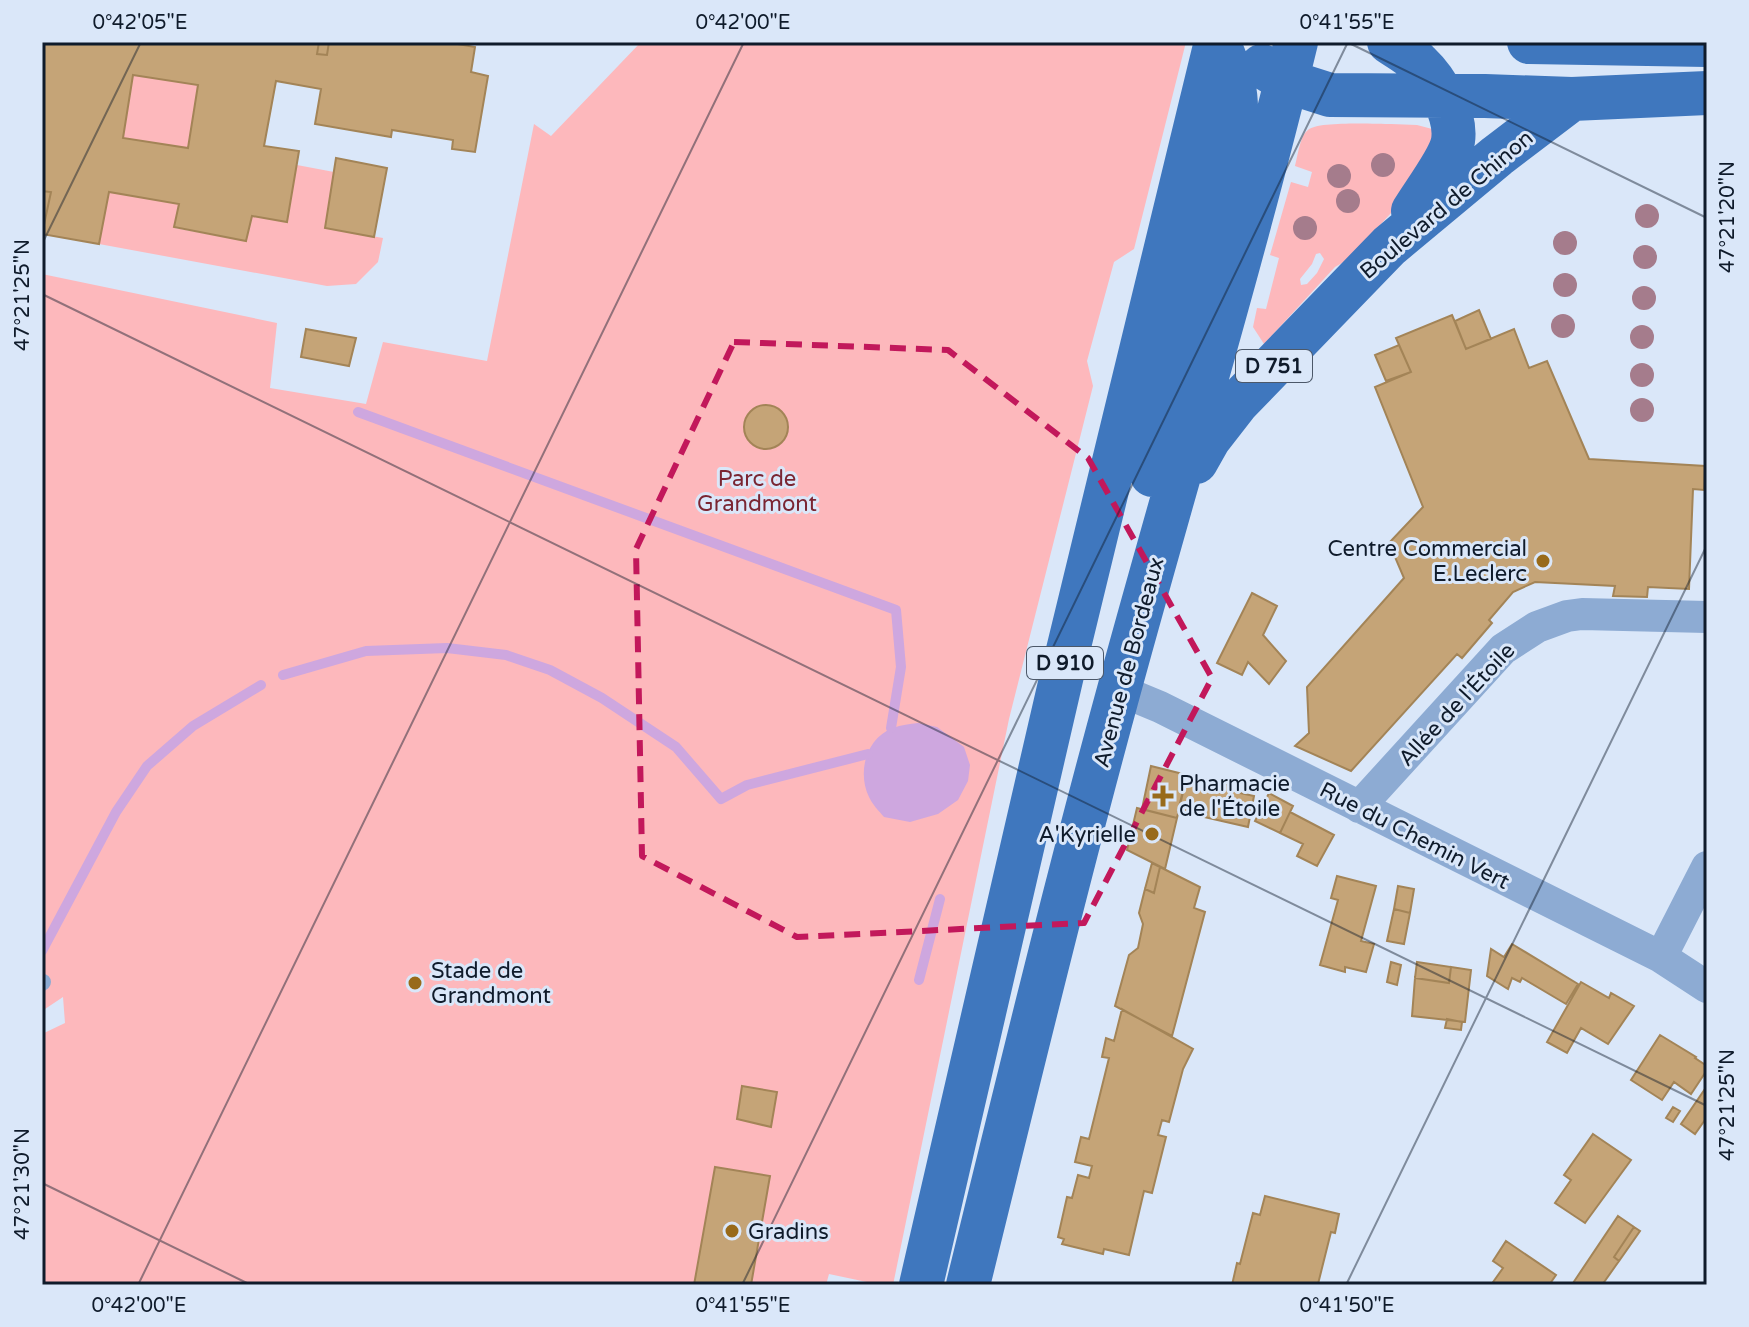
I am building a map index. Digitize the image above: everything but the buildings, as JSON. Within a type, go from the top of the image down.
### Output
[{"type":"main road","name":"Boulevard de Chinon","points":[[1218,42],[1284,55],[1330,95],[1572,99],[1707,93]]},
{"type":"main road","points":[[1145,600],[1146,501],[1180,344],[1235,128],[1237,105],[1231,71],[1218,42]]},
{"type":"main road","name":"D 910","points":[[921,1285],[1062,675],[1218,42]]},
{"type":"main road","name":"D 751","points":[[1389,42],[1419,64],[1445,96],[1453,141],[1389,246]]},
{"type":"main road","points":[[1529,42],[1707,45]]},
{"type":"main road","name":"Avenue de Bordeaux","points":[[968,1285],[1119,690],[1174,499],[1284,55]]},
{"type":"main road","name":"Boulevard de Chinon","points":[[1174,499],[1209,439],[1237,403],[1389,246],[1497,156],[1572,99]]},
{"type":"street","name":"Allée de l'Étoile","points":[[1359,807],[1503,649],[1521,635],[1552,620],[1582,614],[1707,617]]},
{"type":"street","name":"Rue du Chemin Vert","points":[[1119,690],[1160,707],[1661,957],[1707,987]]},
{"type":"street","points":[[1661,957],[1707,867]]},
{"type":"highlighted area","points":[[734,342],[948,350],[1088,458],[1212,678],[1084,923],[797,937],[642,856],[636,549]]},
{"type":"green space","name":"Parc de Grandmont","points":[[641,42],[1186,42],[1134,249],[1114,262],[1087,361],[1093,386],[1009,719],[893,1285],[829,1274],[826,1285],[42,1285],[42,1034],[65,1023],[63,997],[42,1011],[42,274],[277,323],[270,388],[366,404],[383,342],[487,361],[534,124],[551,136]]},
{"type":"green space","points":[[133,75],[198,85],[188,148],[123,138]]},
{"type":"green space","points":[[1323,125],[1417,125],[1436,130],[1423,178],[1349,259],[1335,267],[1264,344],[1253,327],[1257,308],[1266,309],[1279,258],[1270,255],[1291,182],[1308,187],[1312,172],[1295,166],[1303,137],[1313,127]],"holes":[[[1320,253],[1324,259],[1317,273],[1307,284],[1301,285],[1300,279],[1316,254]]]},
{"type":"green space","points":[[297,165],[334,172],[325,228],[383,238],[378,262],[356,284],[327,286],[99,244],[109,192],[179,204],[175,228],[246,241],[252,216],[287,222]]},
{"type":"shaded area","points":[[918,723],[937,727],[964,747],[970,765],[968,781],[958,800],[938,814],[910,822],[884,817],[865,787],[866,757],[876,739],[884,733]]},
{"type":"waterway","points":[[358,412],[896,610],[901,667],[891,728]]},
{"type":"waterway","points":[[283,675],[366,651],[447,648],[506,655],[550,670],[602,698],[676,747],[721,799],[747,785],[868,754]]},
{"type":"waterway","points":[[42,951],[116,812],[147,766],[193,726],[261,685]]},
{"type":"waterway","points":[[919,980],[940,899]]},
{"type":"place","name":"Centre Commercial E.Leclerc","points":[[1543,561]]},
{"type":"place","name":"Pharmacie de l'Étoile","points":[[1163,796]]},
{"type":"place","name":"A'Kyrielle","points":[[1152,834]]},
{"type":"place","name":"Stade de Grandmont","points":[[415,983]]},
{"type":"place","name":"Gradins","points":[[732,1231]]}]
